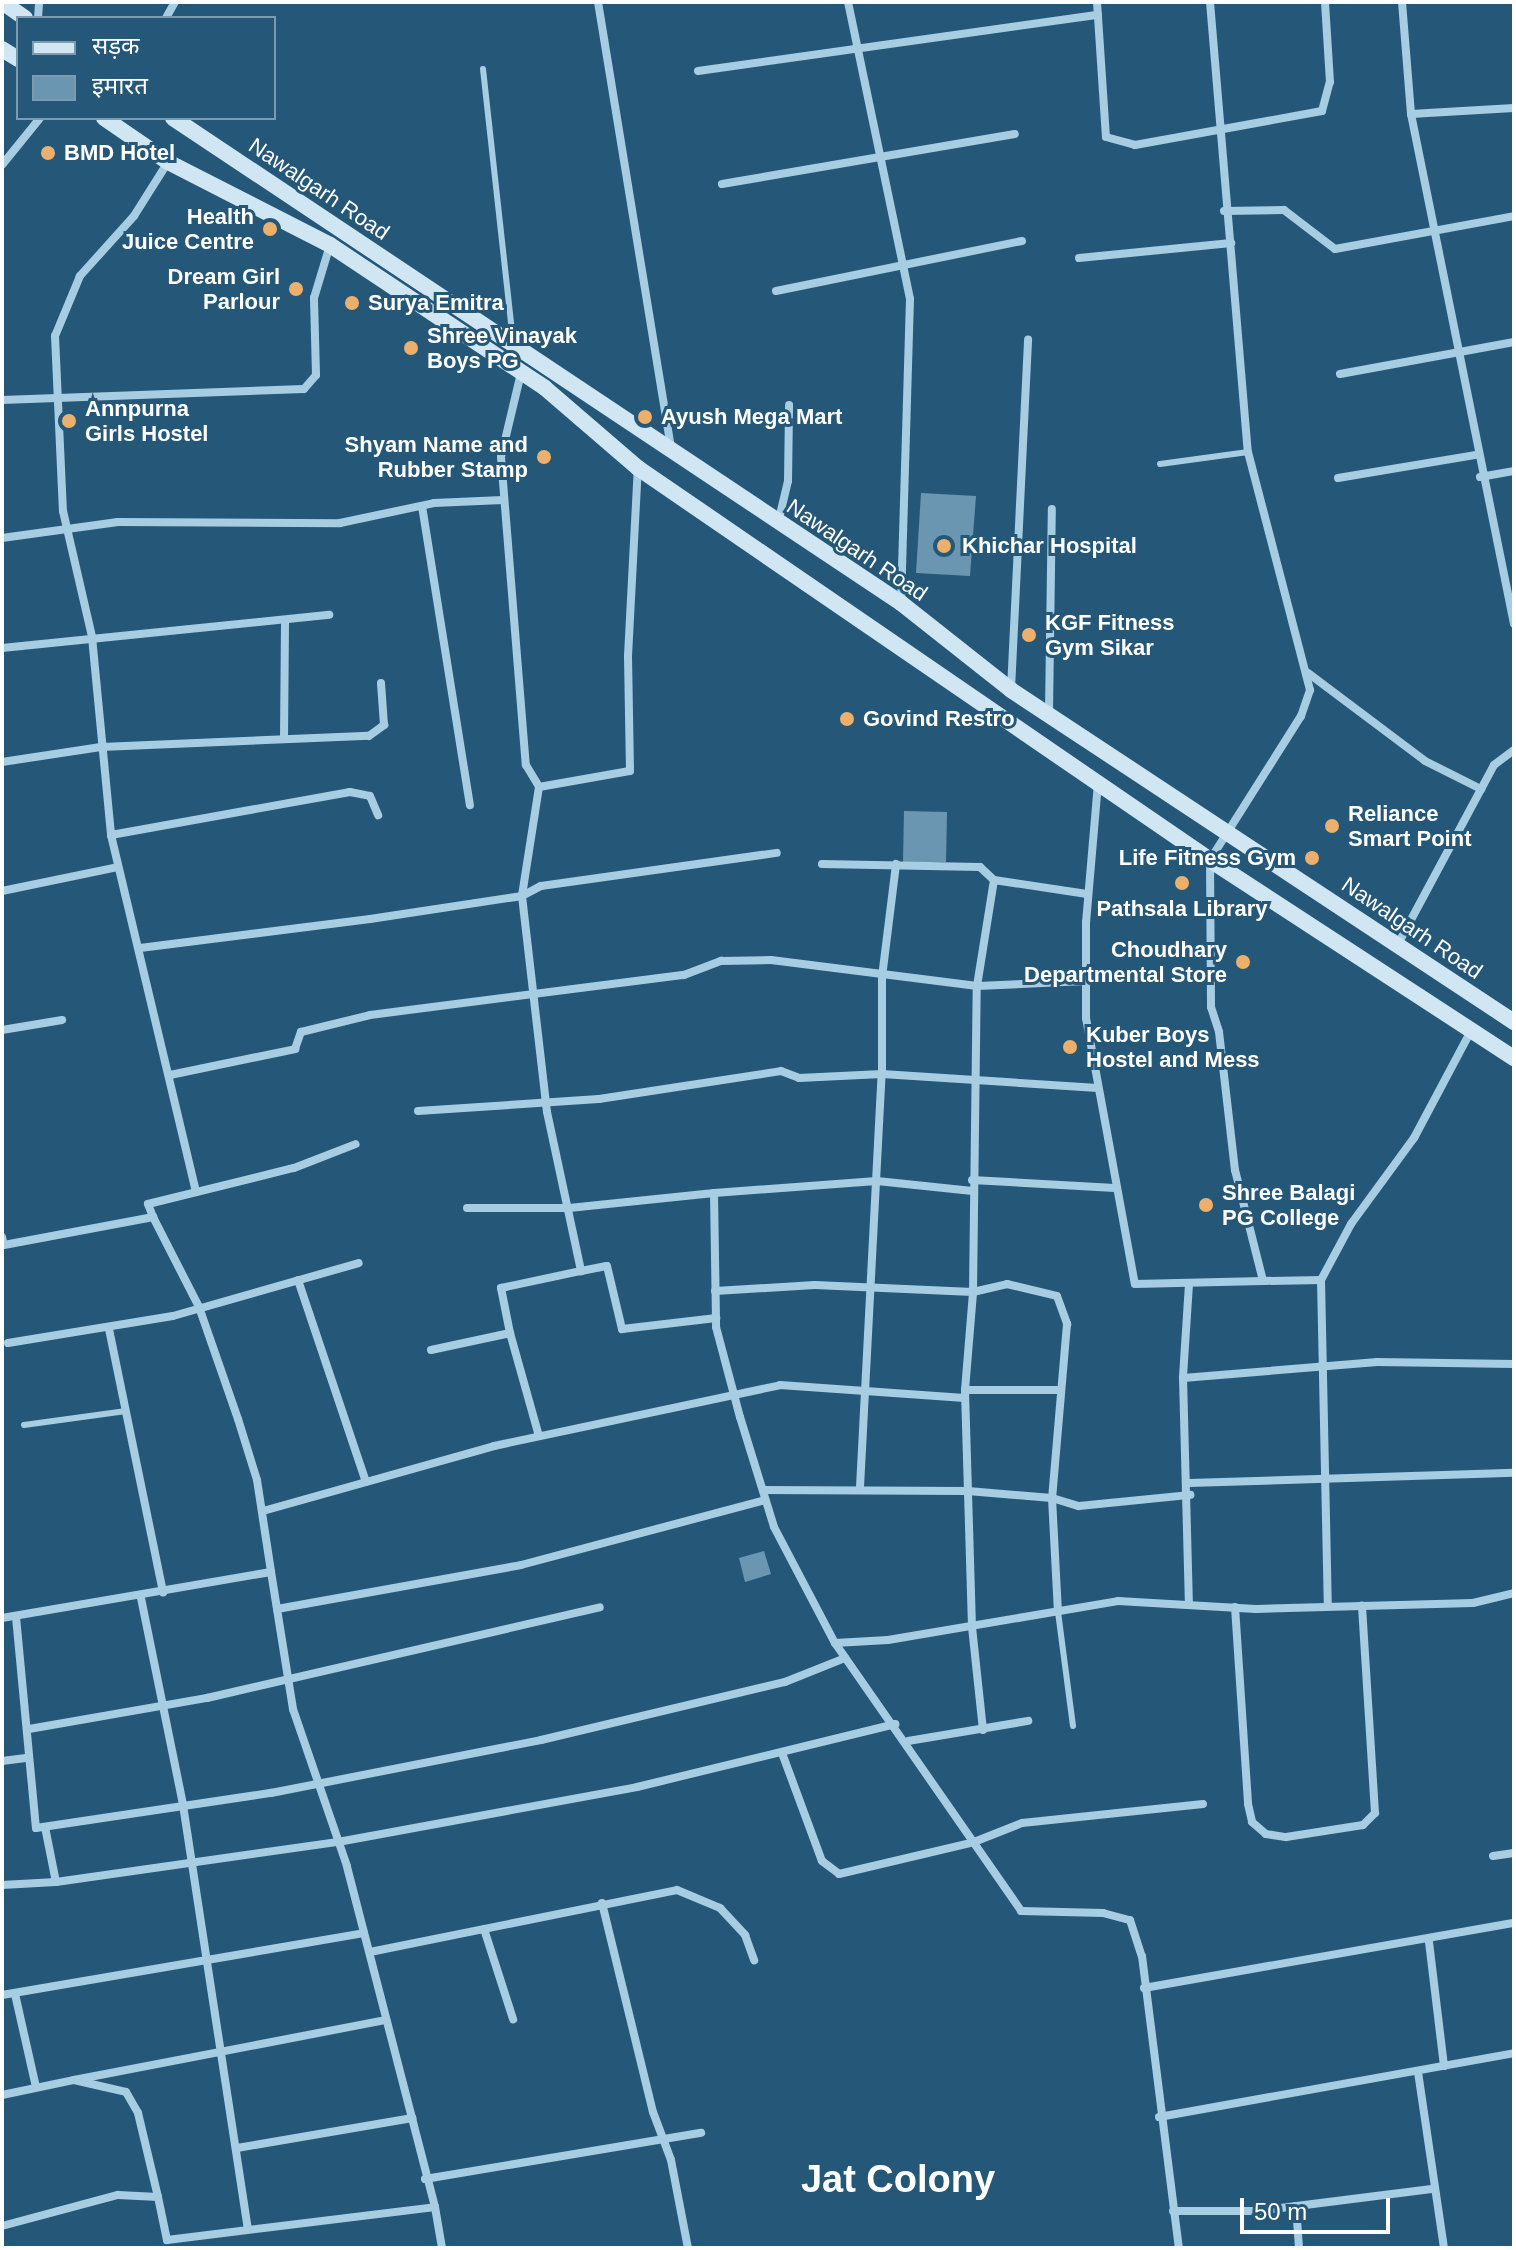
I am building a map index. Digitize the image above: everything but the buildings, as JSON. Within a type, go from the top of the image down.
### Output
[{"type":"street","points":[[2,2],[22,16]]},
{"type":"street","points":[[598,2],[671,453]]},
{"type":"street","points":[[848,2],[910,299],[910,422],[901,603]]},
{"type":"street","points":[[1097,2],[1106,137],[1135,145],[1218,135],[1322,111],[1330,82],[1325,2]]},
{"type":"street","points":[[1210,2],[1224,211],[1231,243],[1248,452],[1292,635],[1308,673],[1309,699],[1301,716],[1210,860],[1211,1007],[1219,1032],[1235,1170],[1263,1281]]},
{"type":"street","points":[[1402,2],[1411,114],[1480,477],[1514,624]]},
{"type":"street","points":[[698,71],[858,53],[1098,15]]},
{"type":"street","points":[[1411,114],[1514,108]]},
{"type":"street","points":[[2,165],[38,120]]},
{"type":"street","points":[[107,120],[168,162],[330,245],[521,372],[638,468],[1210,860],[1514,1058]]},
{"type":"street","name":"Nawalgarh Road","points":[[176,120],[777,524],[901,603],[1011,690],[1049,712],[1514,1022]]},
{"type":"street","points":[[722,184],[1015,134]]},
{"type":"street","points":[[168,162],[65,304],[55,336],[55,396],[68,527],[92,637],[111,835],[196,1192]]},
{"type":"street","points":[[1224,211],[1284,210],[1335,249],[1514,216]]},
{"type":"street","points":[[776,291],[1022,241]]},
{"type":"street","points":[[1079,258],[1231,243]]},
{"type":"street","points":[[2,400],[304,389],[316,375],[314,298],[330,245]]},
{"type":"street","points":[[1011,690],[1028,339]]},
{"type":"street","points":[[1340,374],[1455,349],[1514,342]]},
{"type":"street","points":[[521,372],[501,457],[526,765],[539,787],[522,896],[546,1103],[581,1271]]},
{"type":"street","points":[[757,547],[777,524],[786,507],[789,405]]},
{"type":"street","points":[[1338,478],[1476,455]]},
{"type":"street","points":[[539,787],[630,771],[628,656],[638,468]]},
{"type":"street","points":[[1480,477],[1514,471]]},
{"type":"street","points":[[2,538],[68,527],[340,523],[422,506],[503,500]]},
{"type":"street","points":[[422,506],[470,805]]},
{"type":"street","points":[[1049,712],[1052,509]]},
{"type":"street","points":[[2,648],[329,615]]},
{"type":"street","points":[[284,738],[285,620]]},
{"type":"street","points":[[1308,673],[1425,761],[1481,789]]},
{"type":"street","points":[[2,762],[101,747],[378,734],[384,725],[381,683]]},
{"type":"street","points":[[1398,944],[1494,765],[1514,750]]},
{"type":"street","points":[[1098,782],[1087,894],[1086,981],[1098,1088],[1135,1284],[1321,1280]]},
{"type":"street","points":[[111,835],[350,792],[370,796],[378,815]]},
{"type":"street","points":[[140,948],[522,896],[541,886],[777,853]]},
{"type":"street","points":[[822,864],[980,867],[994,880],[1087,894]]},
{"type":"street","points":[[860,1487],[868,1387],[882,1074],[882,977],[896,864]]},
{"type":"street","points":[[2,891],[118,867]]},
{"type":"street","points":[[983,1730],[972,1627],[965,1394],[973,1292],[972,1180],[978,1082],[977,986],[994,880]]},
{"type":"street","points":[[170,1075],[295,1049],[301,1032],[356,1019],[534,991],[684,975],[721,961],[771,960],[882,977],[977,986],[1086,981]]},
{"type":"street","points":[[2,1030],[62,1020]]},
{"type":"street","points":[[1328,1606],[1322,1480],[1321,1280],[1351,1224],[1414,1138],[1471,1031]]},
{"type":"street","points":[[418,1111],[546,1103],[781,1071],[813,1079],[882,1074],[1098,1088]]},
{"type":"street","points":[[356,1144],[294,1168],[148,1204],[199,1307],[263,1511],[289,1679],[316,1784],[338,1842],[370,1952],[425,2179],[435,2207],[442,2248]]},
{"type":"street","points":[[972,1180],[1115,1188]]},
{"type":"street","points":[[467,1208],[569,1208],[877,1181],[972,1191]]},
{"type":"street","points":[[714,1193],[716,1318],[734,1393],[766,1500],[835,1643],[908,1741],[1021,1911],[1103,1913],[1130,1920],[1142,1956],[1159,2117],[1179,2248]]},
{"type":"street","points":[[2,1237],[4,1245],[153,1217]]},
{"type":"street","points":[[8,1343],[109,1329],[359,1263]]},
{"type":"street","points":[[539,1436],[510,1333],[501,1288],[607,1266],[622,1329],[716,1318]]},
{"type":"street","points":[[298,1280],[366,1482]]},
{"type":"street","points":[[715,1291],[871,1288],[973,1292],[1007,1284],[1057,1296],[1067,1324],[1052,1498],[1058,1612]]},
{"type":"street","points":[[1189,1284],[1183,1378],[1190,1495],[1189,1604]]},
{"type":"street","points":[[109,1329],[163,1593]]},
{"type":"street","points":[[431,1350],[510,1333]]},
{"type":"street","points":[[1183,1378],[1322,1367],[1514,1364]]},
{"type":"street","points":[[263,1511],[539,1436],[780,1385],[965,1394],[1060,1390]]},
{"type":"street","points":[[1189,1483],[1514,1473]]},
{"type":"street","points":[[763,1490],[860,1487],[968,1491],[1052,1498],[1079,1506],[1190,1495]]},
{"type":"street","points":[[277,1609],[521,1565],[766,1500]]},
{"type":"street","points":[[2,1618],[141,1598],[271,1572]]},
{"type":"street","points":[[835,1643],[972,1627],[1118,1601],[1235,1607],[1328,1606],[1473,1603],[1514,1593]]},
{"type":"street","points":[[141,1598],[183,1805],[189,1863],[209,1960],[248,2229]]},
{"type":"street","points":[[1235,1607],[1248,1804],[1252,1822],[1266,1834],[1286,1837],[1363,1825],[1375,1813],[1362,1605]]},
{"type":"street","points":[[29,1729],[289,1679],[600,1607]]},
{"type":"street","points":[[16,1617],[36,1828],[316,1784],[710,1701],[845,1658]]},
{"type":"street","points":[[908,1741],[1028,1721]]},
{"type":"street","points":[[2,1885],[56,1882],[338,1842],[637,1787],[895,1724]]},
{"type":"street","points":[[782,1753],[829,1871],[852,1872],[974,1842],[1022,1823],[1203,1804]]},
{"type":"street","points":[[2,1761],[28,1758]]},
{"type":"street","points":[[45,1827],[56,1882]]},
{"type":"street","points":[[1493,1856],[1514,1853]]},
{"type":"street","points":[[370,1952],[677,1890],[702,1896],[745,1935],[754,1960]]},
{"type":"street","points":[[602,1903],[688,2248]]},
{"type":"street","points":[[1144,1988],[1429,1942],[1514,1923]]},
{"type":"street","points":[[484,1929],[513,2019]]},
{"type":"street","points":[[2,1995],[364,1933]]},
{"type":"street","points":[[1429,1942],[1444,2066]]},
{"type":"street","points":[[15,1994],[36,2087]]},
{"type":"street","points":[[2,2095],[386,2020]]},
{"type":"street","points":[[1159,2117],[1514,2053]]},
{"type":"street","points":[[1418,2072],[1432,2189],[1444,2248]]},
{"type":"street","points":[[74,2080],[126,2092],[138,2113],[167,2240],[435,2207]]},
{"type":"street","points":[[237,2148],[412,2118]]},
{"type":"street","points":[[425,2179],[701,2133]]},
{"type":"street","points":[[1173,2211],[1296,2206],[1432,2189]]},
{"type":"street","points":[[2,2226],[118,2195],[158,2197]]},
{"type":"street","points":[[1296,2206],[1299,2248]]},
{"type":"lane","points":[[483,69],[514,346]]},
{"type":"lane","points":[[1160,464],[1248,452]]},
{"type":"lane","points":[[24,1425],[126,1411]]},
{"type":"lane","points":[[1058,1612],[1073,1726]]},
{"type":"place","name":"BMD Hotel","points":[[48,153]]},
{"type":"place","name":"Health Juice Centre","points":[[270,229]]},
{"type":"place","name":"Dream Girl Parlour","points":[[296,289]]},
{"type":"place","name":"Surya Emitra","points":[[352,303]]},
{"type":"place","name":"Shree Vinayak Boys PG","points":[[411,348]]},
{"type":"place","name":"Ayush Mega Mart","points":[[645,417]]},
{"type":"place","name":"Annpurna Girls Hostel","points":[[69,421]]},
{"type":"place","name":"Shyam Name and Rubber Stamp","points":[[544,457]]},
{"type":"place","name":"Khichar Hospital","points":[[944,546]]},
{"type":"place","name":"KGF Fitness Gym Sikar","points":[[1029,635]]},
{"type":"place","name":"Govind Restro","points":[[847,719]]},
{"type":"place","name":"Reliance Smart Point","points":[[1332,826]]},
{"type":"place","name":"Life Fitness Gym","points":[[1312,858]]},
{"type":"place","name":"Pathsala Library","points":[[1182,883]]},
{"type":"place","name":"Choudhary Departmental Store","points":[[1243,962]]},
{"type":"place","name":"Kuber Boys Hostel and Mess","points":[[1070,1047]]},
{"type":"place","name":"Shree Balagi PG College","points":[[1206,1205]]},
{"type":"district","name":"Jat Colony","points":[[898,2180]]}]
